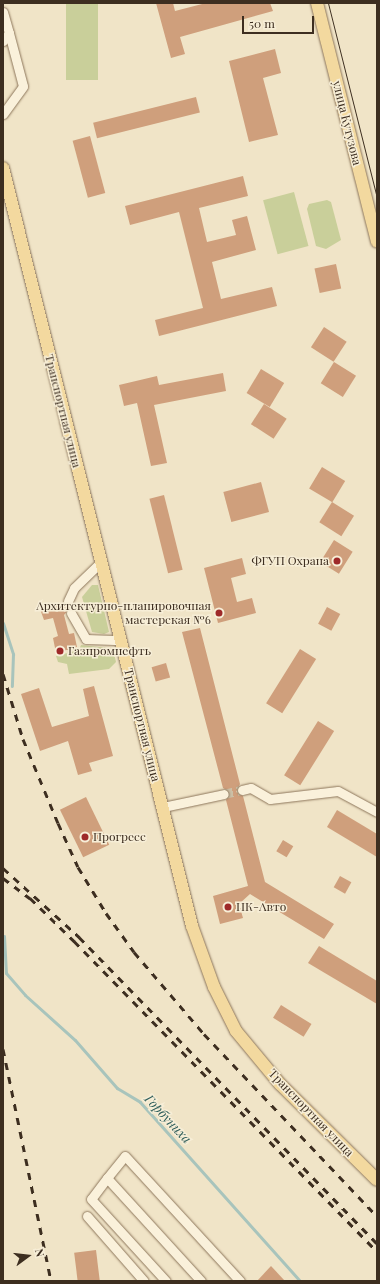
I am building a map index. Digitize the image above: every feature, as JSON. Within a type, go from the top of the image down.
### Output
[{"type":"main road","name":"улица Кутузова","points":[[317,3],[377,242]]},
{"type":"main road","name":"Транспортная улица","points":[[3,168],[100,562],[121,640],[192,926],[214,986],[236,1031],[280,1084],[377,1180]]},
{"type":"street","points":[[3,12],[23,86],[3,114]]},
{"type":"street","points":[[3,42],[9,33]]},
{"type":"street","points":[[68,601],[74,588],[100,562]]},
{"type":"street","points":[[71,613],[86,639],[121,640]]},
{"type":"street","points":[[242,790],[251,788],[270,799],[338,791],[377,812]]},
{"type":"street","points":[[163,807],[224,794]]},
{"type":"street","points":[[166,1281],[91,1199],[125,1156],[240,1281]]},
{"type":"street","points":[[107,1178],[202,1281]]},
{"type":"street","points":[[87,1216],[144,1281]]},
{"type":"green space","points":[[66,3],[98,3],[98,80],[66,80]]},
{"type":"green space","points":[[294,192],[308,246],[278,254],[263,200]]},
{"type":"green space","points":[[327,200],[331,202],[341,240],[326,249],[316,246],[307,209],[309,204]]},
{"type":"green space","points":[[92,585],[98,585],[109,632],[104,634],[92,632],[82,597]]},
{"type":"green space","points":[[81,645],[108,648],[114,653],[116,662],[109,669],[69,674],[67,664],[58,662],[56,656],[79,650]]},
{"type":"building","points":[[156,3],[173,3],[175,11],[206,3],[270,3],[273,11],[180,37],[185,54],[171,58]]},
{"type":"building","points":[[275,49],[281,73],[263,78],[278,135],[249,142],[229,61]]},
{"type":"building","points":[[196,97],[200,113],[97,138],[93,123]]},
{"type":"building","points":[[90,136],[105,193],[88,198],[73,141]]},
{"type":"building","points":[[243,176],[248,196],[199,208],[207,242],[236,235],[232,220],[247,216],[256,250],[212,262],[221,299],[272,287],[277,306],[159,336],[155,320],[203,308],[179,212],[130,225],[125,206]]},
{"type":"building","points":[[336,264],[341,288],[320,293],[314,269]]},
{"type":"building","points":[[324,327],[347,342],[334,362],[311,347]]},
{"type":"building","points":[[334,362],[356,376],[343,397],[321,383]]},
{"type":"building","points":[[261,369],[284,383],[270,407],[247,393]]},
{"type":"building","points":[[223,373],[226,391],[154,405],[167,463],[151,466],[137,403],[124,406],[119,385],[157,376],[159,385]]},
{"type":"building","points":[[264,404],[287,419],[274,439],[251,424]]},
{"type":"building","points":[[322,467],[345,481],[332,502],[309,488]]},
{"type":"building","points":[[261,482],[269,512],[231,522],[223,492]]},
{"type":"building","points":[[164,495],[183,570],[168,573],[149,499]]},
{"type":"building","points":[[332,502],[354,516],[341,536],[319,522]]},
{"type":"building","points":[[334,540],[353,552],[339,574],[320,562]]},
{"type":"building","points":[[242,558],[246,574],[231,578],[237,602],[252,598],[256,613],[218,623],[204,568]]},
{"type":"building","points":[[62,603],[66,607],[72,606],[64,615],[69,634],[74,633],[77,647],[56,653],[53,638],[58,636],[53,618],[44,620],[40,609]]},
{"type":"building","points":[[327,607],[340,614],[331,631],[318,624]]},
{"type":"building","points":[[200,628],[240,784],[236,792],[243,796],[265,882],[334,924],[324,939],[250,894],[239,904],[243,918],[220,924],[213,896],[248,886],[226,800],[230,792],[223,788],[182,632]]},
{"type":"building","points":[[300,649],[316,659],[282,713],[266,703]]},
{"type":"building","points":[[166,663],[170,677],[156,682],[152,667]]},
{"type":"building","points":[[94,686],[113,756],[89,763],[92,771],[78,775],[68,741],[40,751],[21,694],[39,688],[52,727],[89,716],[83,689]]},
{"type":"building","points":[[318,721],[334,731],[300,785],[284,775]]},
{"type":"building","points":[[86,797],[109,845],[83,857],[60,810]]},
{"type":"building","points":[[337,810],[377,834],[377,857],[327,827]]},
{"type":"building","points":[[283,840],[293,846],[287,857],[276,851]]},
{"type":"building","points":[[340,876],[351,882],[345,894],[334,887]]},
{"type":"building","points":[[319,946],[377,981],[377,1004],[308,963]]},
{"type":"building","points":[[281,1005],[312,1024],[304,1037],[273,1018]]},
{"type":"building","points":[[96,1250],[100,1281],[78,1281],[74,1253]]},
{"type":"building","points":[[271,1266],[285,1281],[257,1281]]},
{"type":"waterway","name":"Горбуниха","points":[[3,623],[13,654],[12,686]]},
{"type":"waterway","name":"Горбуниха","points":[[4,936],[6,973],[25,995],[75,1040],[117,1088],[140,1102],[300,1281]]},
{"type":"tunnel","points":[[224,794],[242,790]]},
{"type":"tram line","points":[[328,3],[377,198]]},
{"type":"railway","points":[[3,674],[23,739],[58,823],[78,867],[106,913],[134,952],[204,1034],[377,1216]]},
{"type":"railway","points":[[3,868],[79,937],[377,1243]]},
{"type":"railway","points":[[3,878],[30,898],[74,941],[377,1252]]},
{"type":"railway","points":[[3,1049],[51,1281]]},
{"type":"place","name":"ФГУП Охрана","points":[[337,561]]},
{"type":"place","name":"Архитектурно-планировочная мастерская №6","points":[[219,613]]},
{"type":"place","name":"Газпромнефть","points":[[60,651]]},
{"type":"place","name":"Прогресс","points":[[85,837]]},
{"type":"place","name":"НК-Авто","points":[[228,907]]}]
